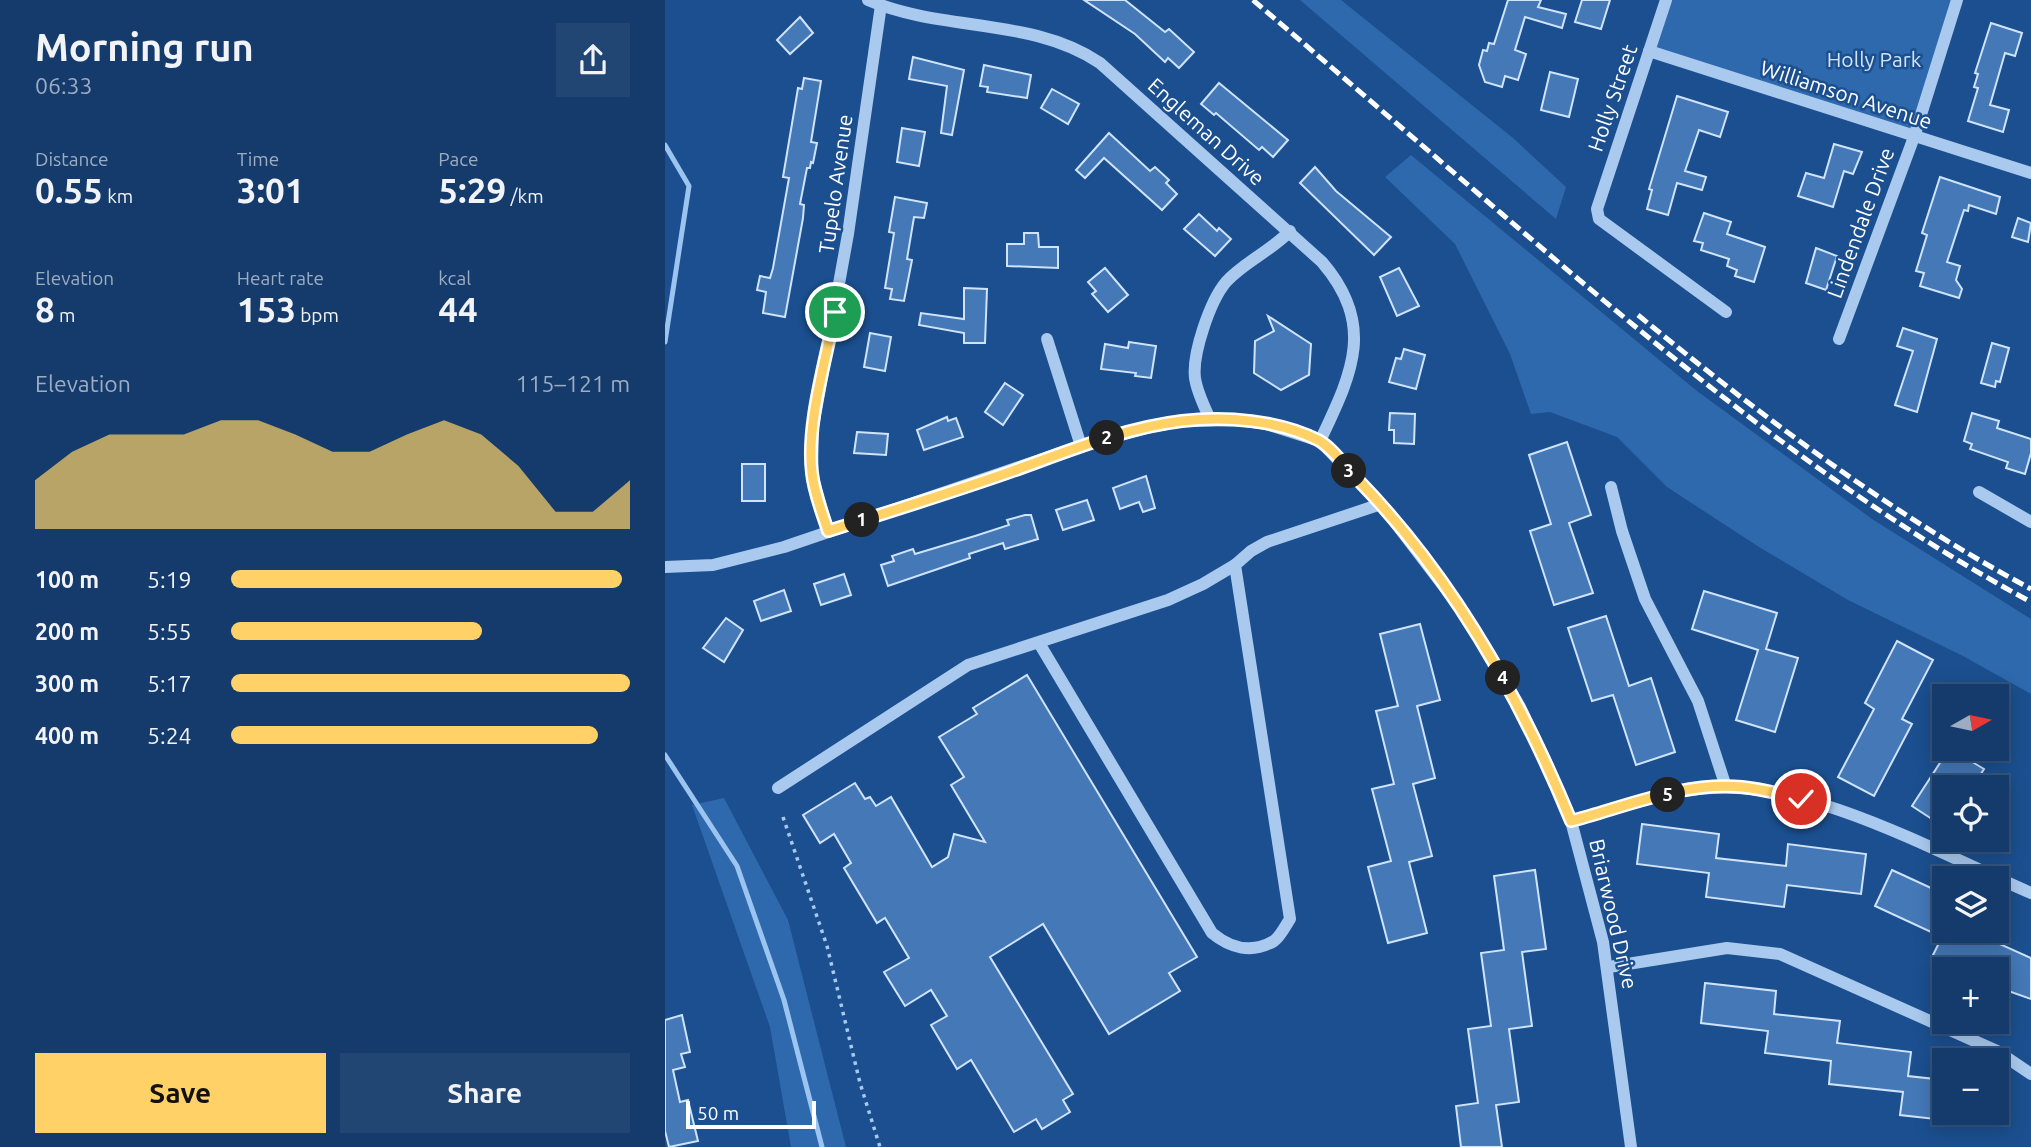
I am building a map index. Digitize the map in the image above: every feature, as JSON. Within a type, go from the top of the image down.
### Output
[{"type":"street","name":"Engleman Drive","points":[[868,0],[939,19],[1042,37],[1083,52],[1100,63],[1322,262],[1345,296],[1352,320],[1353,359],[1350,374],[1320,441]]},
{"type":"street","name":"Holly Street","points":[[1666,0],[1597,209],[1599,219],[1726,312]]},
{"type":"street","name":"Lindendale Drive","points":[[1839,339],[1914,137],[1957,0]]},
{"type":"street","name":"Tupelo Avenue","points":[[828,531],[812,474],[813,427],[848,234],[881,5]]},
{"type":"street","name":"Williamson Avenue","points":[[1649,51],[2031,173]]},
{"type":"street","points":[[1210,419],[1195,376],[1200,341],[1209,312],[1226,282],[1275,246],[1290,231]]},
{"type":"street","points":[[1047,340],[1081,446]]},
{"type":"street","name":"Briarwood Drive","points":[[665,567],[713,565],[784,547],[967,487],[1081,446],[1154,426],[1210,419],[1266,424],[1320,441],[1381,504],[1465,614],[1495,662],[1538,745],[1571,821],[1609,967],[1631,1147]]},
{"type":"street","points":[[1611,487],[1622,531],[1645,599],[1698,701],[1726,787]]},
{"type":"street","points":[[1979,492],[2031,522]]},
{"type":"street","points":[[778,788],[968,665],[1168,600],[1203,584],[1267,542],[1381,504]]},
{"type":"street","points":[[1039,643],[1212,933],[1228,946],[1251,949],[1275,940],[1290,919],[1235,565]]},
{"type":"street","points":[[1571,821],[1691,790],[1726,787],[1773,792],[1823,804],[2031,893]]},
{"type":"street","points":[[1609,967],[1727,948],[1780,954],[1997,1051],[2031,1074]]},
{"type":"path","points":[[783,817],[827,946],[860,1083],[880,1147]]},
{"type":"green space","points":[[1300,0],[1341,0],[1513,138],[1566,187],[1556,219]]},
{"type":"green space","name":"Holly Park","points":[[1666,0],[1957,0],[1914,137],[1649,51]]},
{"type":"green space","points":[[1411,155],[1697,391],[1872,519],[2031,619],[2031,694],[1963,656],[1848,600],[1759,547],[1667,487],[1617,437],[1550,412],[1531,414],[1510,354],[1455,244],[1385,177]]},
{"type":"green space","points":[[724,798],[788,920],[846,1147],[791,1147],[770,1027],[692,805]]},
{"type":"building","points":[[1084,0],[1125,0],[1165,32],[1169,29],[1194,52],[1179,68],[1168,58],[1165,62],[1135,34]]},
{"type":"building","points":[[1508,0],[1541,0],[1538,7],[1566,14],[1562,28],[1525,17],[1515,50],[1526,54],[1518,80],[1505,76],[1502,87],[1485,82],[1479,65],[1483,50],[1487,51],[1489,43],[1494,44]]},
{"type":"building","points":[[1582,0],[1610,0],[1601,29],[1575,22]]},
{"type":"building","points":[[800,17],[813,33],[790,54],[777,40]]},
{"type":"building","points":[[1991,23],[2022,33],[2015,56],[2005,53],[1990,105],[2009,110],[2003,132],[1968,121],[1978,88],[1974,87],[1978,74],[1975,73]]},
{"type":"building","points":[[913,57],[964,70],[952,135],[941,133],[947,86],[909,79]]},
{"type":"building","points":[[984,65],[1031,75],[1027,98],[987,92],[988,87],[980,86]]},
{"type":"building","points":[[1550,72],[1578,79],[1569,117],[1541,110]]},
{"type":"building","points":[[804,78],[821,81],[811,142],[817,143],[813,163],[807,168],[800,204],[804,205],[803,218],[785,317],[763,313],[766,292],[757,290],[760,276],[770,278],[773,268],[789,178],[783,177],[798,88],[802,89]]},
{"type":"building","points":[[1219,83],[1288,140],[1273,157],[1262,147],[1259,150],[1216,113],[1214,115],[1201,104]]},
{"type":"building","points":[[1052,89],[1079,104],[1068,124],[1041,108]]},
{"type":"building","points":[[1677,96],[1728,112],[1720,137],[1699,130],[1685,171],[1706,177],[1702,190],[1677,183],[1668,215],[1647,209],[1652,190],[1649,189]]},
{"type":"building","points":[[902,128],[925,132],[919,166],[897,162]]},
{"type":"building","points":[[1109,133],[1150,171],[1155,167],[1169,180],[1166,183],[1177,194],[1162,210],[1104,158],[1085,178],[1076,170]]},
{"type":"building","points":[[1834,144],[1862,152],[1853,174],[1844,171],[1833,207],[1798,196],[1806,173],[1824,178]]},
{"type":"building","points":[[1315,167],[1336,191],[1391,237],[1374,255],[1300,183]]},
{"type":"building","points":[[1940,177],[2000,197],[1996,214],[1969,205],[1968,211],[1964,210],[1947,262],[1960,266],[1956,280],[1962,289],[1959,298],[1920,286],[1924,273],[1916,271],[1927,235],[1922,233]]},
{"type":"building","points":[[895,197],[927,203],[924,218],[914,217],[907,259],[912,260],[904,301],[890,299],[892,289],[885,288],[894,233],[889,232]]},
{"type":"building","points":[[1704,213],[1731,222],[1727,234],[1765,247],[1754,282],[1735,276],[1737,270],[1727,266],[1729,259],[1701,250],[1703,243],[1694,241]]},
{"type":"building","points":[[1199,214],[1217,231],[1219,228],[1231,239],[1215,256],[1184,229]]},
{"type":"building","points":[[2018,218],[2031,223],[2028,242],[2012,237]]},
{"type":"building","points":[[1024,233],[1038,233],[1039,247],[1058,247],[1058,268],[1007,266],[1007,244],[1024,244]]},
{"type":"building","points":[[1816,248],[1837,256],[1826,290],[1806,283]]},
{"type":"building","points":[[1105,268],[1128,295],[1108,312],[1092,294],[1096,291],[1088,282]]},
{"type":"building","points":[[1399,268],[1419,306],[1397,316],[1380,277]]},
{"type":"building","points":[[964,288],[987,289],[985,343],[964,343],[964,333],[919,325],[921,313],[964,319]]},
{"type":"building","points":[[1268,316],[1311,344],[1309,375],[1281,390],[1254,373],[1255,341],[1274,331]]},
{"type":"building","points":[[1903,328],[1937,339],[1917,412],[1895,405],[1913,351],[1897,346]]},
{"type":"building","points":[[870,333],[891,337],[885,371],[864,367]]},
{"type":"building","points":[[1129,342],[1156,346],[1151,378],[1135,376],[1136,373],[1101,369],[1105,344],[1128,348]]},
{"type":"building","points":[[1992,343],[2009,348],[2000,382],[1996,381],[1995,387],[1981,383]]},
{"type":"building","points":[[1404,349],[1425,355],[1416,389],[1389,382],[1396,358],[1401,359]]},
{"type":"building","points":[[1005,383],[1023,395],[1003,425],[985,412]]},
{"type":"building","points":[[1390,413],[1415,414],[1414,444],[1394,443],[1394,430],[1389,430]]},
{"type":"building","points":[[1972,413],[1999,421],[1997,428],[2031,439],[2031,453],[2025,474],[2006,468],[2008,462],[1970,449],[1972,444],[1964,441]]},
{"type":"building","points":[[947,417],[948,421],[956,418],[963,437],[924,450],[917,430]]},
{"type":"building","points":[[857,432],[888,434],[886,455],[854,453]]},
{"type":"building","points":[[1567,442],[1591,515],[1569,523],[1593,593],[1554,605],[1530,531],[1551,524],[1529,455]]},
{"type":"building","points":[[742,464],[765,464],[765,501],[742,501]]},
{"type":"building","points":[[1146,476],[1155,508],[1143,512],[1139,502],[1120,509],[1113,488]]},
{"type":"building","points":[[1087,500],[1094,520],[1063,530],[1056,510]]},
{"type":"building","points":[[1031,515],[1038,539],[1005,549],[1003,543],[969,554],[970,558],[888,586],[881,565],[894,561],[892,556],[913,549],[915,554],[975,536],[1009,525],[1007,520]]},
{"type":"building","points":[[844,574],[851,595],[821,605],[814,584]]},
{"type":"building","points":[[784,590],[791,611],[761,621],[754,601]]},
{"type":"building","points":[[1704,591],[1777,613],[1766,649],[1798,658],[1775,732],[1736,720],[1758,650],[1692,629]]},
{"type":"building","points":[[1606,616],[1629,686],[1651,678],[1675,752],[1636,765],[1613,695],[1592,701],[1568,628]]},
{"type":"building","points":[[726,618],[743,630],[724,662],[703,648]]},
{"type":"building","points":[[1420,624],[1440,700],[1417,706],[1435,778],[1413,784],[1432,856],[1409,862],[1427,933],[1388,943],[1368,867],[1391,861],[1372,789],[1394,784],[1376,711],[1398,706],[1380,634]]},
{"type":"building","points":[[1897,641],[1933,660],[1902,719],[1912,724],[1874,796],[1838,777],[1874,709],[1865,703]]},
{"type":"building","points":[[1027,675],[1197,957],[1169,973],[1180,991],[1109,1034],[1043,924],[990,957],[1073,1094],[1063,1100],[1070,1112],[1042,1129],[1036,1119],[1014,1132],[971,1060],[957,1069],[931,1025],[947,1016],[931,990],[905,1006],[884,972],[909,958],[885,918],[877,923],[844,868],[851,863],[834,834],[820,843],[803,815],[855,783],[865,799],[870,797],[876,806],[891,797],[932,867],[948,857],[954,834],[985,842],[951,785],[964,777],[939,737],[977,714],[973,708]]},
{"type":"building","points":[[1941,761],[1975,761],[1974,763],[1984,769],[1980,775],[1932,775]]},
{"type":"building","points":[[1932,775],[1932,819],[1912,806]]},
{"type":"building","points":[[1642,824],[1719,834],[1716,858],[1786,866],[1788,844],[1866,854],[1861,894],[1787,885],[1784,907],[1706,897],[1709,873],[1637,864]]},
{"type":"building","points":[[1535,870],[1546,949],[1522,952],[1532,1026],[1509,1029],[1519,1102],[1496,1105],[1502,1147],[1461,1147],[1456,1106],[1478,1103],[1468,1029],[1491,1026],[1481,953],[1504,950],[1494,876]]},
{"type":"building","points":[[1892,870],[1932,888],[1932,932],[1875,906]]},
{"type":"building","points":[[1939,943],[1998,943],[2031,958],[2031,999],[2009,991],[2009,957],[1932,957]]},
{"type":"building","points":[[1705,983],[1776,991],[1774,1014],[1840,1021],[1837,1043],[1911,1052],[1908,1076],[1932,1079],[1932,1119],[1900,1115],[1903,1092],[1829,1084],[1831,1061],[1765,1053],[1768,1031],[1701,1023]]},
{"type":"building","points":[[682,1015],[690,1052],[681,1054],[685,1067],[673,1070],[680,1102],[688,1100],[698,1141],[669,1147],[665,1131],[665,1020]]},
{"type":"waterway","points":[[665,145],[689,186],[665,342]]},
{"type":"waterway","points":[[665,755],[737,866],[784,1000],[822,1147]]},
{"type":"railway","points":[[1253,0],[1564,267],[1691,372],[1822,471],[1960,561],[2031,602]]},
{"type":"railway","points":[[1638,315],[1828,462],[1928,529],[2031,589]]},
{"type":"route","points":[[835,312],[813,427],[811,451],[812,474],[828,531],[967,487],[1081,446],[1154,426],[1210,419],[1238,420],[1290,430],[1320,441],[1381,504],[1465,614],[1520,707],[1571,821],[1663,796],[1712,787],[1740,787],[1801,799]]}]
